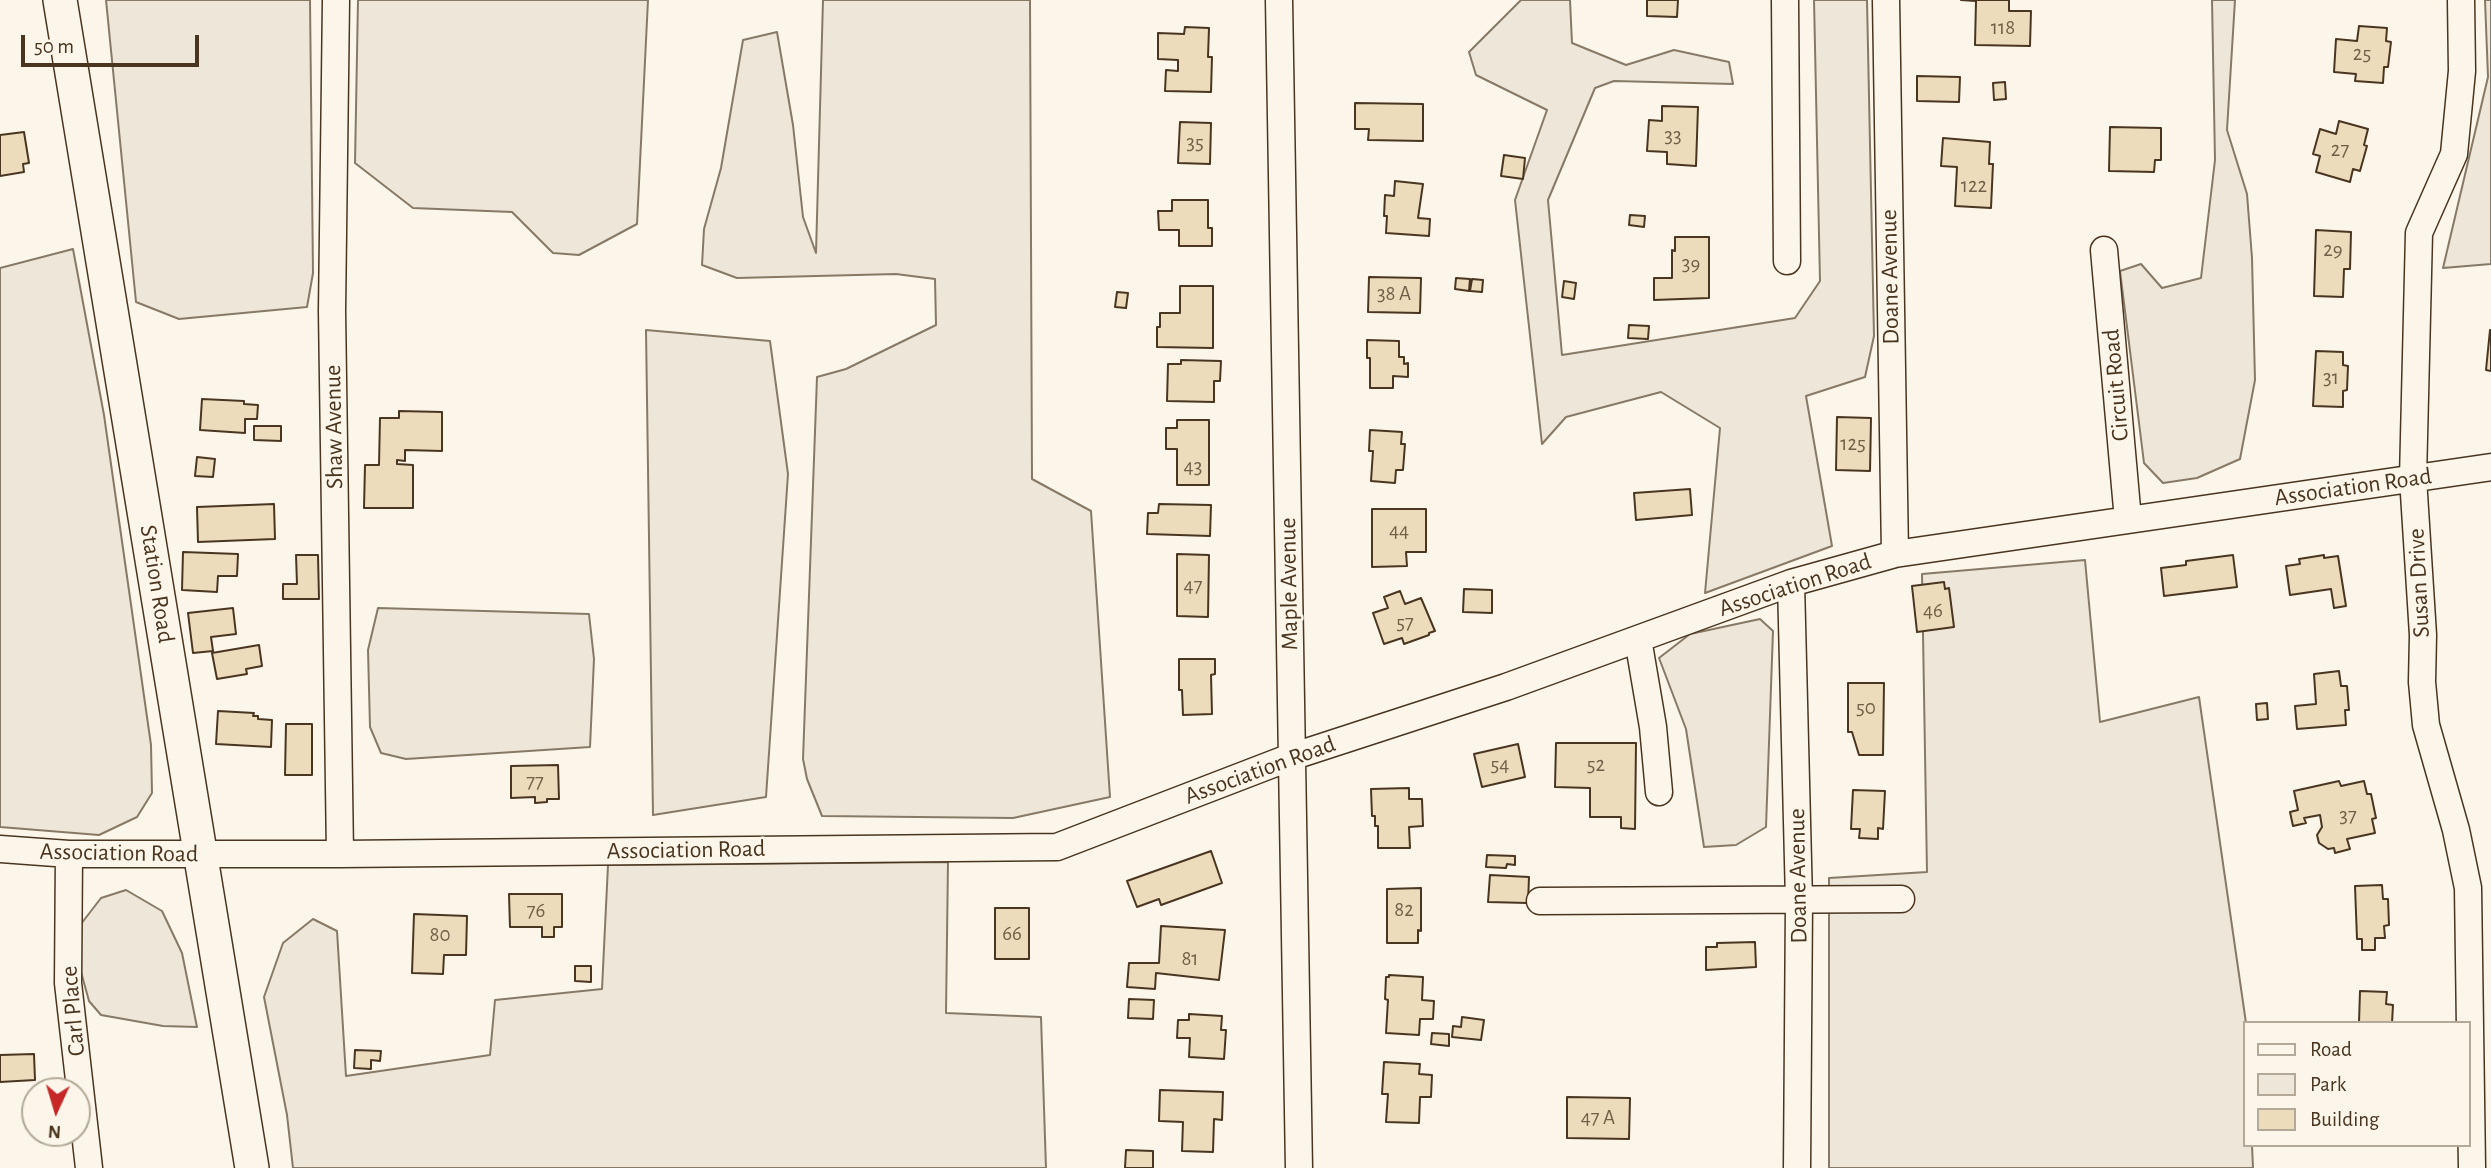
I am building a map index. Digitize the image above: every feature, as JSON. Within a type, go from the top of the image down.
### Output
[{"type":"main road","name":"Station Road","points":[[60,0],[252,1168]]},
{"type":"street","name":"Shaw Avenue","points":[[336,0],[332,311],[340,854]]},
{"type":"street","name":"Maple Avenue","points":[[1279,0],[1299,1168]]},
{"type":"street","points":[[1785,0],[1787,261]]},
{"type":"street","name":"Doane Avenue","points":[[1886,0],[1895,554]]},
{"type":"street","name":"Susan Drive","points":[[2461,0],[2462,71],[2454,154],[2419,233],[2413,478],[2426,724],[2456,830],[2468,888],[2470,1021]]},
{"type":"street","name":"Circuit Road","points":[[2104,250],[2128,520]]},
{"type":"street","name":"Association Road","points":[[0,849],[69,854],[201,855],[1057,847],[1291,757],[1506,687],[1791,583],[1895,554],[2491,467]]},
{"type":"street","name":"Doane Avenue","points":[[1791,583],[1799,901],[1797,1168]]},
{"type":"street","points":[[1638,639],[1653,727],[1659,792]]},
{"type":"street","name":"Carl Place","points":[[69,854],[68,983],[89,1168]]},
{"type":"street","points":[[1540,901],[1901,899]]},
{"type":"street","name":"Susan Drive","points":[[2470,1028],[2472,1168]]},
{"type":"green space","points":[[106,0],[310,0],[313,273],[307,307],[179,319],[136,302]]},
{"type":"green space","points":[[358,0],[648,0],[637,224],[579,255],[553,253],[512,212],[413,208],[355,163]]},
{"type":"green space","points":[[823,0],[1030,0],[1032,479],[1091,511],[1110,797],[1013,818],[822,816],[807,779],[803,759],[817,377],[846,369],[936,325],[935,279],[896,274],[737,278],[702,265],[704,229],[721,168],[743,40],[777,32],[793,125],[803,217],[816,253]]},
{"type":"green space","points":[[1521,0],[1570,0],[1572,43],[1626,65],[1674,50],[1729,62],[1733,84],[1614,81],[1595,88],[1548,200],[1562,355],[1795,318],[1820,281],[1814,0],[1867,0],[1874,336],[1865,377],[1806,396],[1832,546],[1705,593],[1720,428],[1661,392],[1566,417],[1542,444],[1515,200],[1547,110],[1476,75],[1469,52]]},
{"type":"green space","points":[[2212,0],[2235,0],[2227,130],[2247,194],[2252,258],[2255,380],[2240,459],[2197,478],[2163,483],[2144,463],[2120,271],[2141,264],[2162,288],[2201,278],[2215,160]]},
{"type":"green space","points":[[2485,0],[2491,0],[2491,264],[2443,268],[2488,77]]},
{"type":"green space","points":[[73,249],[104,415],[151,745],[152,793],[137,817],[99,835],[0,827],[0,268]]},
{"type":"green space","points":[[646,330],[770,341],[788,474],[766,797],[653,815]]},
{"type":"green space","points":[[2085,560],[2100,722],[2199,697],[2246,1021],[2242,1021],[2242,1147],[2252,1147],[2253,1168],[1829,1168],[1829,878],[1927,872],[1922,574]]},
{"type":"green space","points":[[378,608],[589,614],[594,659],[590,747],[406,759],[381,753],[370,727],[368,650]]},
{"type":"green space","points":[[1760,619],[1773,631],[1766,827],[1736,845],[1704,847],[1686,729],[1659,658],[1690,634]]},
{"type":"green space","points":[[948,862],[946,1013],[1041,1017],[1046,1168],[293,1168],[287,1115],[264,997],[283,943],[313,919],[337,931],[346,1076],[490,1055],[495,1000],[602,989],[608,865]]},
{"type":"green space","points":[[126,890],[162,911],[182,953],[197,1027],[163,1026],[101,1015],[89,1001],[75,950],[81,924],[101,898]]},
{"type":"building","points":[[1647,0],[1678,0],[1677,17],[1647,16]]},
{"type":"building","points":[[1961,0],[2009,0],[2009,11],[2031,11],[2030,46],[1975,45],[1976,1]]},
{"type":"building","points":[[2359,26],[2387,28],[2386,41],[2391,42],[2383,83],[2355,81],[2356,74],[2334,72],[2336,39],[2357,41]]},
{"type":"building","points":[[1185,27],[1209,28],[1211,92],[1165,91],[1166,70],[1178,71],[1178,60],[1158,59],[1158,33],[1184,34]]},
{"type":"building","points":[[1917,76],[1960,77],[1959,102],[1917,101]]},
{"type":"building","points":[[2005,82],[2006,99],[1994,100],[1993,83]]},
{"type":"building","points":[[1355,103],[1423,104],[1423,141],[1368,140],[1369,129],[1355,129]]},
{"type":"building","points":[[1662,106],[1698,107],[1696,166],[1667,164],[1667,152],[1647,151],[1649,120],[1662,121]]},
{"type":"building","points":[[2339,121],[2368,129],[2364,145],[2367,146],[2360,171],[2353,169],[2350,182],[2316,172],[2320,156],[2313,154],[2320,129],[2336,134]]},
{"type":"building","points":[[1180,122],[1211,123],[1210,164],[1178,163]]},
{"type":"building","points":[[2110,127],[2161,128],[2161,160],[2155,160],[2154,172],[2109,171]]},
{"type":"building","points":[[24,132],[29,163],[23,164],[24,172],[0,176],[0,135]]},
{"type":"building","points":[[1943,138],[1990,142],[1989,164],[1993,164],[1991,208],[1955,206],[1957,167],[1941,166]]},
{"type":"building","points":[[1504,155],[1525,158],[1523,179],[1501,176]]},
{"type":"building","points":[[1395,181],[1423,184],[1418,218],[1430,219],[1429,236],[1386,233],[1385,195],[1394,196]]},
{"type":"building","points":[[1172,200],[1208,200],[1208,228],[1212,228],[1212,246],[1179,246],[1179,230],[1159,230],[1158,211],[1172,211]]},
{"type":"building","points":[[1630,215],[1645,216],[1644,227],[1629,225]]},
{"type":"building","points":[[2316,230],[2351,232],[2350,269],[2344,269],[2343,297],[2314,296]]},
{"type":"building","points":[[1675,237],[1709,237],[1709,298],[1654,300],[1654,278],[1672,278]]},
{"type":"building","points":[[1369,277],[1421,278],[1420,313],[1368,312]]},
{"type":"building","points":[[1456,278],[1470,279],[1469,291],[1455,289]]},
{"type":"building","points":[[1472,279],[1483,280],[1482,292],[1470,291]]},
{"type":"building","points":[[1564,281],[1576,283],[1574,299],[1562,297]]},
{"type":"building","points":[[1180,286],[1213,286],[1213,348],[1157,347],[1160,313],[1180,313]]},
{"type":"building","points":[[1117,292],[1128,293],[1126,308],[1115,307]]},
{"type":"building","points":[[1629,325],[1649,326],[1648,339],[1628,338]]},
{"type":"building","points":[[2491,330],[2491,371],[2486,370]]},
{"type":"building","points":[[1367,340],[1399,341],[1399,357],[1404,357],[1404,364],[1408,363],[1408,377],[1393,376],[1393,388],[1370,388]]},
{"type":"building","points":[[2316,351],[2343,352],[2343,365],[2348,366],[2343,407],[2313,406]]},
{"type":"building","points":[[1181,360],[1221,361],[1220,381],[1214,381],[1214,402],[1167,401],[1168,364],[1181,364]]},
{"type":"building","points":[[202,399],[244,401],[244,404],[258,405],[257,419],[245,419],[245,433],[200,430]]},
{"type":"building","points":[[399,411],[442,412],[442,451],[405,450],[405,461],[397,460],[397,464],[413,465],[413,508],[364,508],[365,465],[379,465],[380,418],[399,418]]},
{"type":"building","points":[[1837,417],[1871,418],[1870,471],[1836,470]]},
{"type":"building","points":[[1177,420],[1209,420],[1209,485],[1177,485],[1177,449],[1166,449],[1166,428],[1177,428]]},
{"type":"building","points":[[254,426],[281,426],[281,441],[254,440]]},
{"type":"building","points":[[1370,430],[1402,432],[1401,444],[1405,444],[1403,470],[1396,470],[1395,483],[1371,481],[1373,451],[1369,451]]},
{"type":"building","points":[[197,457],[215,459],[213,477],[195,476]]},
{"type":"building","points":[[1690,489],[1692,515],[1636,520],[1634,493]]},
{"type":"building","points":[[274,504],[275,539],[198,542],[197,507]]},
{"type":"building","points":[[1159,504],[1211,505],[1210,536],[1147,534],[1148,513],[1158,513]]},
{"type":"building","points":[[1372,509],[1426,509],[1426,552],[1406,552],[1407,566],[1372,567]]},
{"type":"building","points":[[183,552],[238,554],[237,576],[218,576],[217,592],[182,590]]},
{"type":"building","points":[[1177,554],[1209,555],[1208,617],[1177,616]]},
{"type":"building","points":[[296,555],[318,555],[319,599],[283,599],[283,584],[297,584]]},
{"type":"building","points":[[2233,555],[2237,587],[2164,596],[2161,568],[2186,565],[2186,561]]},
{"type":"building","points":[[2324,555],[2324,558],[2338,556],[2346,606],[2334,608],[2331,589],[2290,595],[2286,566],[2300,564],[2299,559]]},
{"type":"building","points":[[1944,582],[1945,589],[1949,588],[1954,627],[1917,632],[1912,586]]},
{"type":"building","points":[[1464,589],[1492,590],[1492,613],[1463,612]]},
{"type":"building","points":[[1400,591],[1405,604],[1421,598],[1435,631],[1404,644],[1402,638],[1384,644],[1373,613],[1388,608],[1384,597]]},
{"type":"building","points":[[233,608],[236,634],[211,637],[213,651],[193,653],[188,613]]},
{"type":"building","points":[[259,645],[262,666],[246,669],[247,674],[217,679],[212,653]]},
{"type":"building","points":[[1179,659],[1215,659],[1215,674],[1211,675],[1212,714],[1183,715],[1182,690],[1179,690]]},
{"type":"building","points":[[2339,671],[2341,686],[2347,686],[2349,710],[2345,710],[2346,725],[2297,729],[2295,706],[2316,704],[2314,674]]},
{"type":"building","points":[[1848,683],[1884,683],[1883,755],[1859,755],[1852,732],[1848,732]]},
{"type":"building","points":[[2267,703],[2268,719],[2257,720],[2256,704]]},
{"type":"building","points":[[218,711],[254,713],[253,716],[258,716],[258,719],[272,720],[271,747],[216,744]]},
{"type":"building","points":[[286,724],[312,724],[312,775],[285,775]]},
{"type":"building","points":[[1556,743],[1636,743],[1635,829],[1621,828],[1621,817],[1590,817],[1590,788],[1555,787]]},
{"type":"building","points":[[1518,744],[1525,777],[1482,787],[1474,754]]},
{"type":"building","points":[[558,765],[559,799],[535,803],[535,797],[511,798],[511,766]]},
{"type":"building","points":[[2339,781],[2341,786],[2364,781],[2367,794],[2371,794],[2376,818],[2372,819],[2375,833],[2347,839],[2350,849],[2335,853],[2334,848],[2328,849],[2319,843],[2317,835],[2322,827],[2320,815],[2304,818],[2306,823],[2293,826],[2290,812],[2298,810],[2294,791]]},
{"type":"building","points":[[1409,788],[1409,799],[1422,799],[1423,826],[1409,827],[1410,848],[1378,848],[1378,826],[1375,826],[1375,816],[1372,816],[1371,789]]},
{"type":"building","points":[[1853,790],[1885,791],[1883,829],[1878,828],[1878,839],[1859,838],[1860,829],[1851,829]]},
{"type":"building","points":[[1211,851],[1222,883],[1161,905],[1159,899],[1137,907],[1127,881]]},
{"type":"building","points":[[1487,855],[1515,856],[1515,865],[1507,864],[1506,868],[1486,867]]},
{"type":"building","points":[[1490,875],[1529,877],[1528,903],[1488,902]]},
{"type":"building","points":[[2382,885],[2383,899],[2388,899],[2389,925],[2384,926],[2385,938],[2375,938],[2375,950],[2362,950],[2362,939],[2357,939],[2355,886]]},
{"type":"building","points":[[1421,888],[1421,931],[1418,930],[1418,943],[1387,943],[1387,889]]},
{"type":"building","points":[[509,894],[562,894],[562,927],[554,927],[554,937],[542,937],[542,927],[510,927]]},
{"type":"building","points":[[995,908],[1029,908],[1029,959],[995,959]]},
{"type":"building","points":[[414,914],[467,916],[466,955],[444,955],[443,974],[412,973]]},
{"type":"building","points":[[1161,926],[1225,930],[1219,980],[1156,973],[1155,989],[1127,987],[1129,963],[1159,963]]},
{"type":"building","points":[[1755,942],[1756,967],[1706,970],[1706,947],[1717,947],[1717,943]]},
{"type":"building","points":[[575,966],[591,966],[591,982],[575,981]]},
{"type":"building","points":[[1386,977],[1423,977],[1422,1000],[1434,1001],[1433,1019],[1420,1019],[1419,1035],[1386,1033]]},
{"type":"building","points":[[2360,991],[2387,992],[2386,1004],[2393,1005],[2392,1021],[2359,1021]]},
{"type":"building","points":[[1129,999],[1154,1000],[1153,1019],[1128,1018]]},
{"type":"building","points":[[1189,1014],[1222,1016],[1221,1030],[1226,1030],[1224,1059],[1189,1057],[1190,1038],[1177,1038],[1178,1020],[1189,1020]]},
{"type":"building","points":[[1462,1017],[1484,1020],[1481,1040],[1452,1037],[1453,1026],[1461,1027]]},
{"type":"building","points":[[1432,1033],[1449,1034],[1449,1046],[1431,1044]]},
{"type":"building","points":[[355,1050],[381,1051],[380,1061],[371,1060],[371,1069],[354,1068]]},
{"type":"building","points":[[34,1054],[35,1077],[0,1082],[0,1055]]},
{"type":"building","points":[[1384,1062],[1420,1064],[1419,1074],[1432,1075],[1431,1097],[1420,1097],[1419,1123],[1386,1122],[1388,1094],[1382,1094]]},
{"type":"building","points":[[1160,1090],[1223,1092],[1222,1120],[1214,1119],[1213,1152],[1182,1151],[1183,1122],[1159,1121]]},
{"type":"building","points":[[1567,1097],[1630,1098],[1629,1139],[1567,1138]]},
{"type":"building","points":[[1126,1150],[1153,1151],[1153,1168],[1125,1168]]}]
